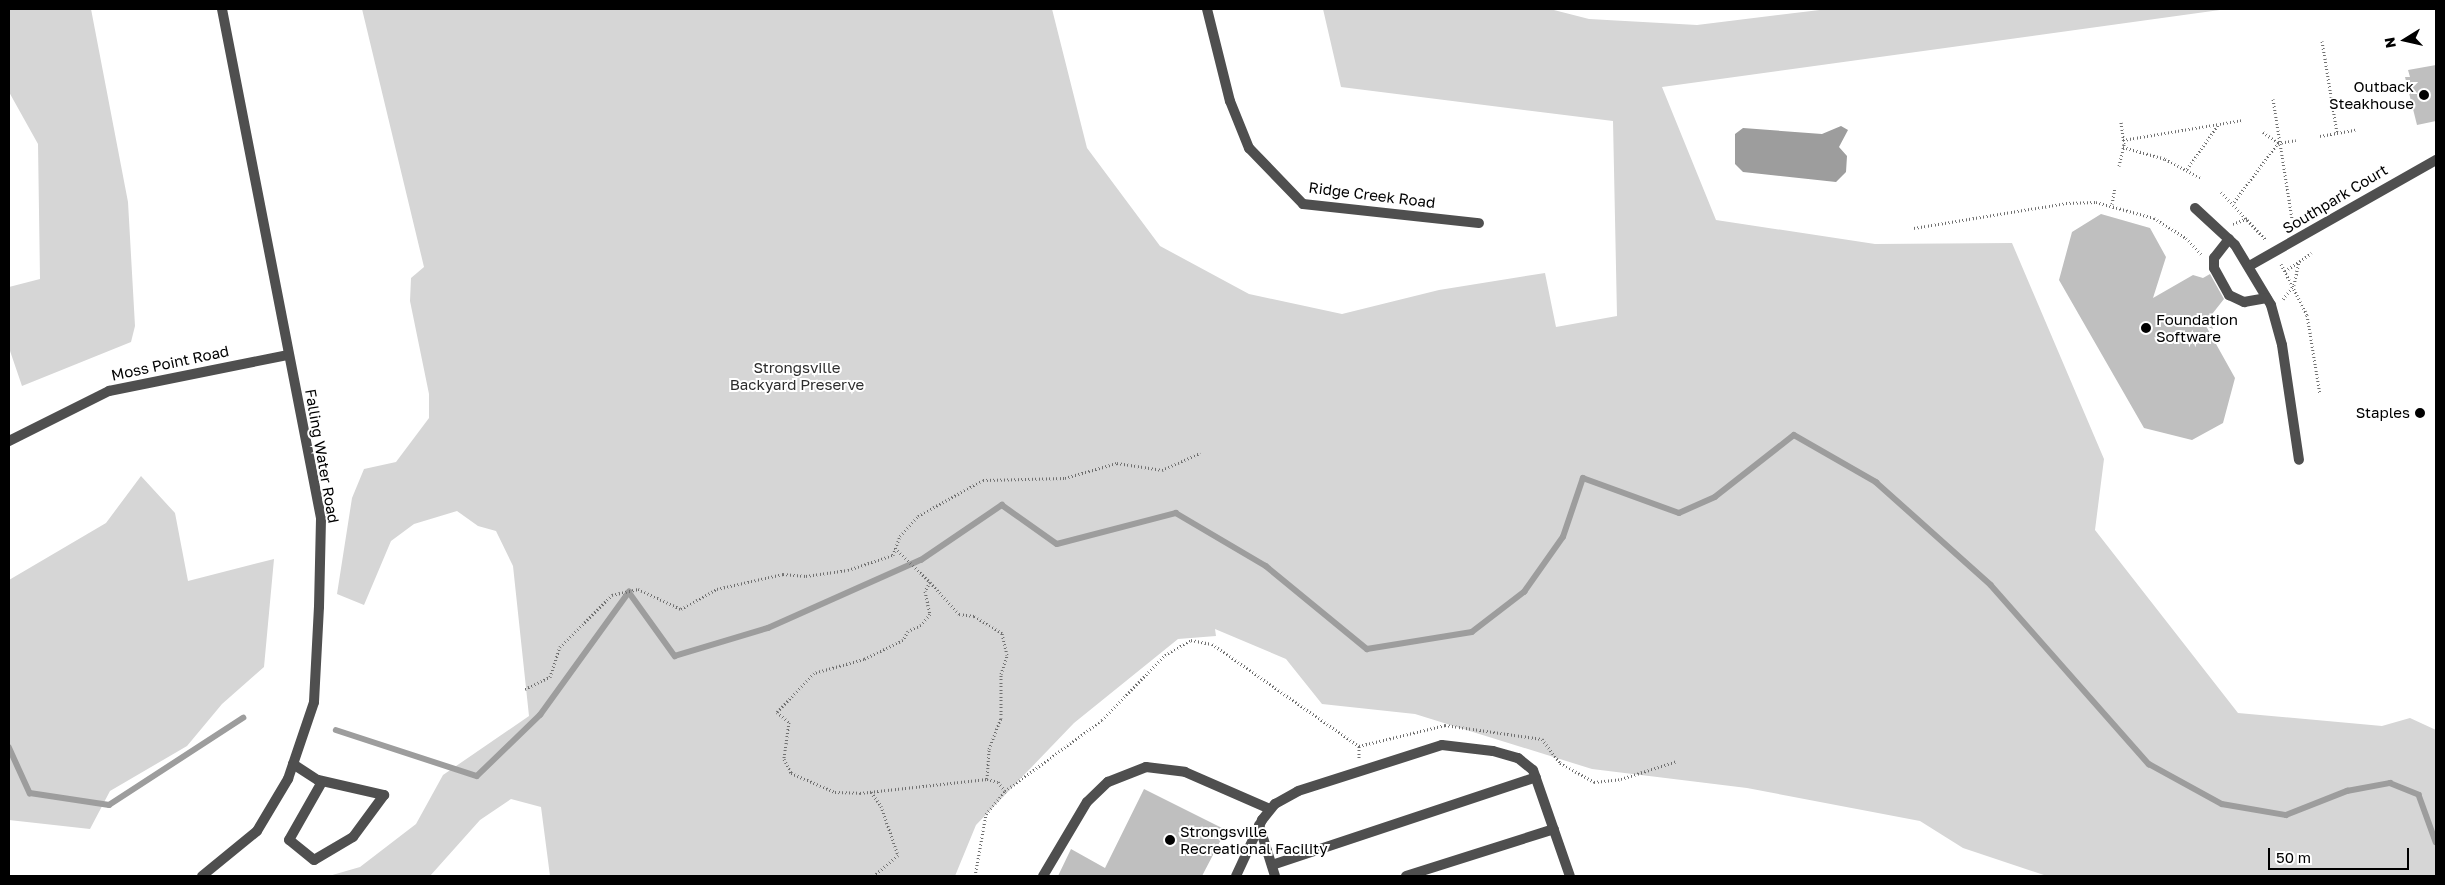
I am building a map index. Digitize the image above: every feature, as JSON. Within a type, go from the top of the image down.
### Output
[{"type":"street","name":"Falling Water Road","points":[[202,876],[257,831],[293,764],[314,702],[321,518],[222,9]]},
{"type":"street","name":"Ridge Creek Road","points":[[1207,9],[1230,101],[1249,148],[1303,204],[1479,223]]},
{"type":"street","name":"Southpark Court","points":[[2251,265],[2436,160]]},
{"type":"street","points":[[2195,208],[2229,239],[2251,265],[2267,298],[2282,345],[2299,460]]},
{"type":"street","points":[[2229,239],[2214,258],[2214,268],[2229,296],[2244,302],[2267,298]]},
{"type":"street","name":"Moss Point Road","points":[[9,441],[109,391],[288,354]]},
{"type":"street","points":[[1236,876],[1259,826],[1270,809],[1298,791],[1442,745],[1518,758],[1536,777],[1570,876]]},
{"type":"street","points":[[293,764],[322,782],[384,795],[353,837],[314,860],[289,840],[322,782]]},
{"type":"street","points":[[1043,876],[1087,802],[1108,782],[1146,766],[1185,772],[1270,809]]},
{"type":"street","points":[[1272,865],[1536,777]]},
{"type":"street","points":[[1259,826],[1275,876]]},
{"type":"street","points":[[1406,876],[1554,829]]},
{"type":"path","points":[[2322,41],[2337,133]]},
{"type":"path","points":[[2273,98],[2292,219]]},
{"type":"path","points":[[2123,140],[2243,120]]},
{"type":"path","points":[[2119,166],[2123,147],[2121,122]]},
{"type":"path","points":[[2187,169],[2218,124]]},
{"type":"path","points":[[2320,136],[2355,130]]},
{"type":"path","points":[[2263,132],[2279,142],[2296,140]]},
{"type":"path","points":[[2234,202],[2279,142]]},
{"type":"path","points":[[2123,147],[2187,169],[2200,178]]},
{"type":"path","points":[[2112,204],[2115,187]]},
{"type":"path","points":[[2221,192],[2234,202],[2267,242]]},
{"type":"path","points":[[1914,228],[2066,203],[2112,204],[2170,227],[2200,252],[2202,259]]},
{"type":"path","points":[[2231,225],[2248,218]]},
{"type":"path","points":[[2285,271],[2312,253]]},
{"type":"path","points":[[2282,300],[2294,285],[2299,261]]},
{"type":"path","points":[[2281,264],[2294,285],[2308,315],[2320,394]]},
{"type":"path","points":[[525,689],[546,680],[560,647],[612,595],[638,589],[682,608],[717,589],[783,574],[806,576],[848,570],[893,555],[895,548],[918,516],[983,480],[1070,477],[1117,463],[1158,470],[1200,453]]},
{"type":"path","points":[[895,548],[928,580],[940,597],[959,614],[993,625],[1002,633],[1007,652],[999,692],[1000,726],[990,745],[987,779]]},
{"type":"path","points":[[928,580],[926,591],[930,614],[921,625],[908,631],[903,640],[864,659],[832,664],[814,673],[777,712],[789,722],[784,759],[794,776],[835,792],[871,792],[987,779],[1004,791]]},
{"type":"path","points":[[975,876],[980,829],[986,814],[1004,791],[1102,720],[1165,655],[1191,640],[1212,644],[1359,746],[1445,725],[1542,739],[1560,763],[1594,782],[1621,779],[1677,761]]},
{"type":"path","points":[[871,792],[889,826],[897,858],[874,876]]},
{"type":"green space","points":[[9,9],[91,9],[128,202],[135,326],[131,342],[22,386],[9,348],[9,287],[40,279],[38,144],[9,92]]},
{"type":"green space","name":"Strongsville Backyard Preserve","points":[[362,9],[1052,9],[1087,148],[1160,246],[1249,294],[1342,314],[1439,290],[1545,273],[1556,327],[1617,316],[1613,121],[1341,87],[1323,9],[1550,9],[1589,19],[1697,25],[1828,9],[2227,9],[1662,87],[1716,220],[1875,244],[2012,243],[2104,459],[2095,530],[2238,713],[2382,726],[2410,718],[2436,730],[2436,876],[2047,876],[1963,848],[1920,821],[1747,788],[1592,769],[1415,714],[1322,704],[1286,659],[1215,629],[1216,636],[1178,639],[1074,723],[976,825],[955,876],[550,876],[541,807],[511,799],[480,820],[430,876],[329,876],[360,867],[416,824],[443,775],[529,716],[513,566],[496,531],[478,526],[457,511],[414,524],[391,541],[364,605],[337,594],[352,498],[364,469],[396,462],[429,418],[429,394],[410,301],[411,278],[424,267]]},
{"type":"green space","points":[[141,476],[175,513],[188,581],[274,559],[264,667],[222,704],[187,746],[110,791],[90,829],[9,820],[9,580],[106,523]]},
{"type":"shaded area","points":[[1841,126],[1848,130],[1839,147],[1847,156],[1846,172],[1836,182],[1743,172],[1735,164],[1735,134],[1743,128],[1822,134]]},
{"type":"building","name":"Outback Steakhouse","points":[[2436,65],[2436,121],[2417,125],[2405,77],[2410,77],[2408,70]]},
{"type":"building","name":"Foundation Software","points":[[2101,214],[2150,228],[2166,257],[2153,298],[2193,275],[2203,278],[2210,274],[2224,299],[2209,318],[2213,329],[2206,326],[2235,378],[2223,423],[2192,440],[2144,428],[2059,280],[2072,232]]},
{"type":"building","name":"Strongsville Recreational Facility","points":[[1144,789],[1226,830],[1202,876],[1058,876],[1071,849],[1105,868]]},
{"type":"waterway","points":[[336,730],[477,776],[540,715],[629,592],[675,656],[768,628],[921,560],[1002,505],[1057,544],[1176,513],[1266,566],[1367,649],[1472,632],[1524,592],[1563,537],[1583,478],[1679,513],[1715,497],[1794,435],[1876,482],[1991,585],[2149,764],[2222,804],[2286,815],[2347,791],[2390,783],[2419,795],[2436,842]]},
{"type":"waterway","points":[[9,747],[30,793],[109,805],[243,718]]},
{"type":"place","name":"Outback Steakhouse","points":[[2424,95]]},
{"type":"place","name":"Foundation Software","points":[[2146,328]]},
{"type":"place","name":"Staples","points":[[2420,413]]},
{"type":"place","name":"Strongsville Recreational Facility","points":[[1170,840]]}]
